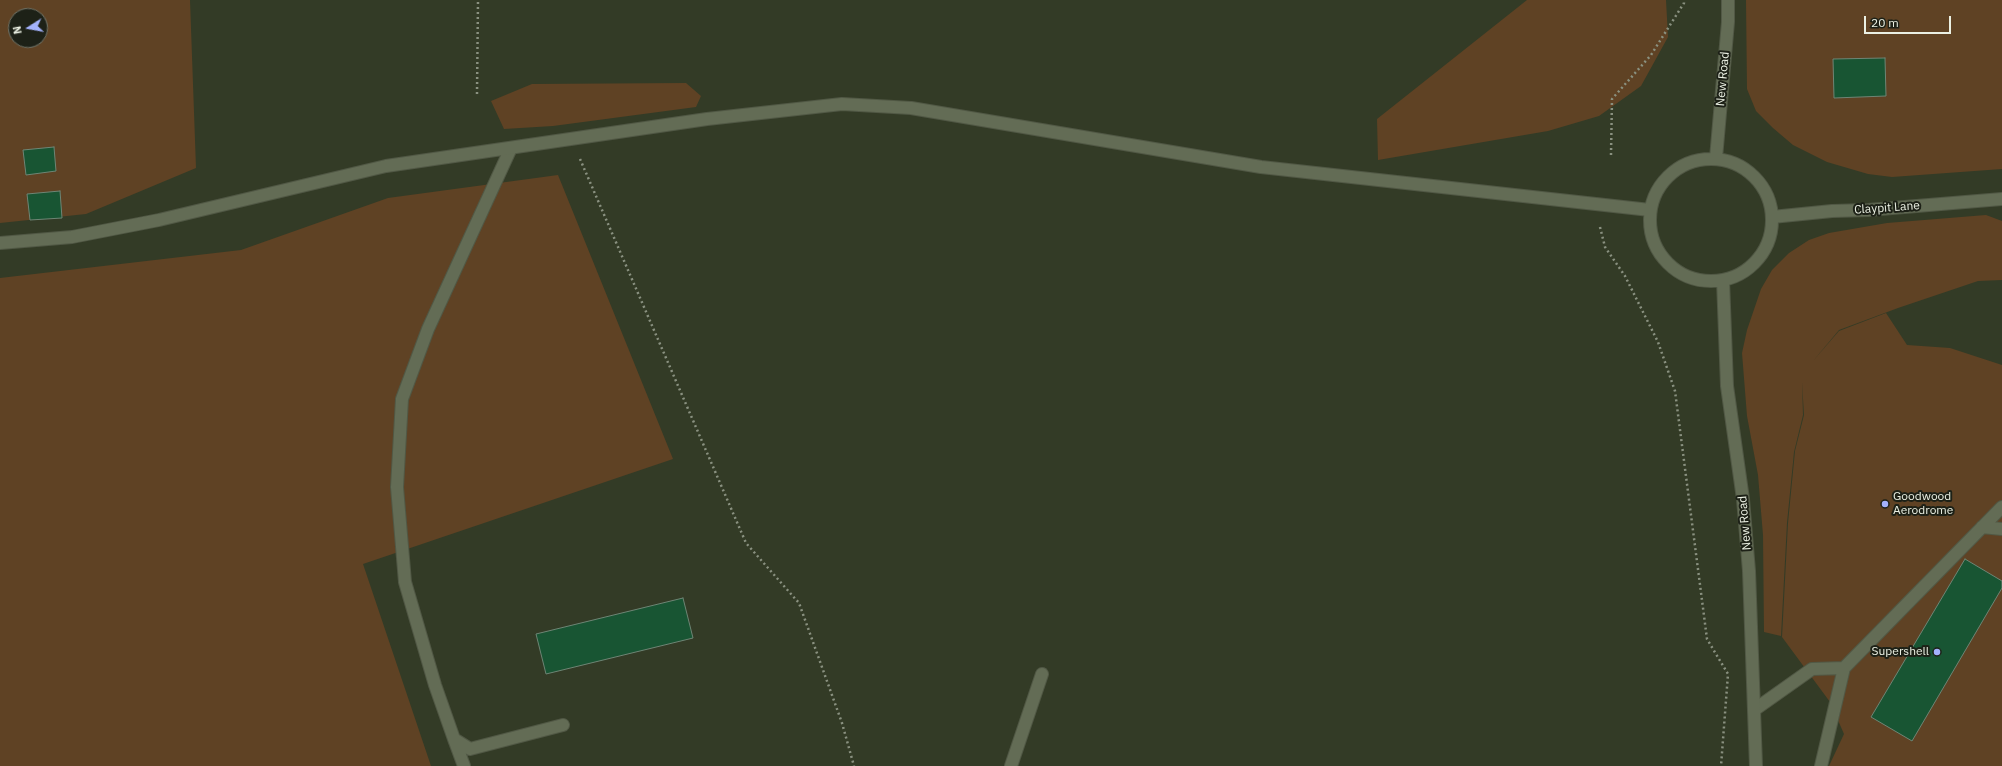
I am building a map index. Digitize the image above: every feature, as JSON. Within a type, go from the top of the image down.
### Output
[{"type":"street","name":"New Road","points":[[1716,158],[1728,22],[1728,0]]},
{"type":"street","points":[[0,243],[72,237],[160,220],[386,166],[708,119],[842,104],[911,108],[1261,166],[1650,210]]},
{"type":"street","points":[[464,766],[435,685],[405,582],[397,487],[402,399],[428,329],[511,148]]},
{"type":"street","points":[[1716,158],[1733,162],[1748,171],[1761,184],[1769,200],[1772,217],[1770,234],[1764,250],[1754,264],[1744,271],[1723,280],[1704,281],[1685,276],[1668,265],[1657,249],[1650,230],[1650,210],[1655,194],[1667,177],[1676,170],[1698,159],[1716,158]]},
{"type":"street","name":"Claypit Lane","points":[[1772,217],[1832,211],[1868,210],[2002,199]]},
{"type":"street","name":"New Road","points":[[1723,280],[1727,386],[1741,485],[1749,571],[1756,766]]},
{"type":"street","points":[[1821,766],[1844,668],[2002,507]]},
{"type":"street","points":[[1982,527],[2002,529]]},
{"type":"street","points":[[1754,710],[1812,669],[1844,668]]},
{"type":"street","points":[[1011,766],[1042,674]]},
{"type":"street","points":[[454,739],[470,749],[563,724]]},
{"type":"path","points":[[477,94],[478,0]]},
{"type":"path","points":[[1611,155],[1612,99],[1651,55],[1684,3],[1684,0]]},
{"type":"path","points":[[570,139],[598,200],[746,543],[799,603],[842,723],[854,766]]},
{"type":"path","points":[[1600,227],[1605,247],[1625,276],[1658,342],[1674,391],[1707,639],[1728,674],[1721,766]]},
{"type":"shaded area","points":[[0,0],[190,0],[196,168],[86,214],[0,223]]},
{"type":"shaded area","points":[[1527,0],[1666,0],[1668,37],[1641,86],[1599,116],[1548,131],[1378,160],[1377,119]]},
{"type":"shaded area","points":[[1746,0],[2002,0],[2002,169],[1892,177],[1868,174],[1827,162],[1793,145],[1756,111],[1747,89]]},
{"type":"shaded area","points":[[686,83],[701,96],[696,107],[553,126],[504,129],[491,101],[532,84]]},
{"type":"shaded area","points":[[558,175],[673,459],[363,564],[431,766],[0,766],[0,278],[241,250],[388,198]]},
{"type":"shaded area","name":"Goodwood Aerodrome","points":[[1986,215],[2002,221],[2002,280],[1978,281],[1898,308],[1839,330],[1813,361],[1839,331],[1886,313],[1907,345],[1950,348],[2002,365],[2002,766],[1829,766],[1844,734],[1830,702],[1782,637],[1788,523],[1795,451],[1804,415],[1802,382],[1803,415],[1794,452],[1787,523],[1781,636],[1764,632],[1763,535],[1758,475],[1747,416],[1742,353],[1747,330],[1761,289],[1772,270],[1789,253],[1809,240],[1829,233],[1887,223]]},
{"type":"building","points":[[1885,58],[1886,96],[1834,98],[1833,59]]},
{"type":"building","points":[[54,147],[56,171],[26,175],[23,150]]},
{"type":"building","points":[[60,191],[62,218],[30,220],[27,194]]},
{"type":"building","name":"Supershell","points":[[1965,559],[2002,581],[2002,588],[1912,741],[1871,717]]},
{"type":"building","points":[[683,598],[693,638],[546,674],[536,634]]},
{"type":"place","name":"Goodwood Aerodrome","points":[[1885,504]]},
{"type":"place","name":"Supershell","points":[[1937,652]]}]
